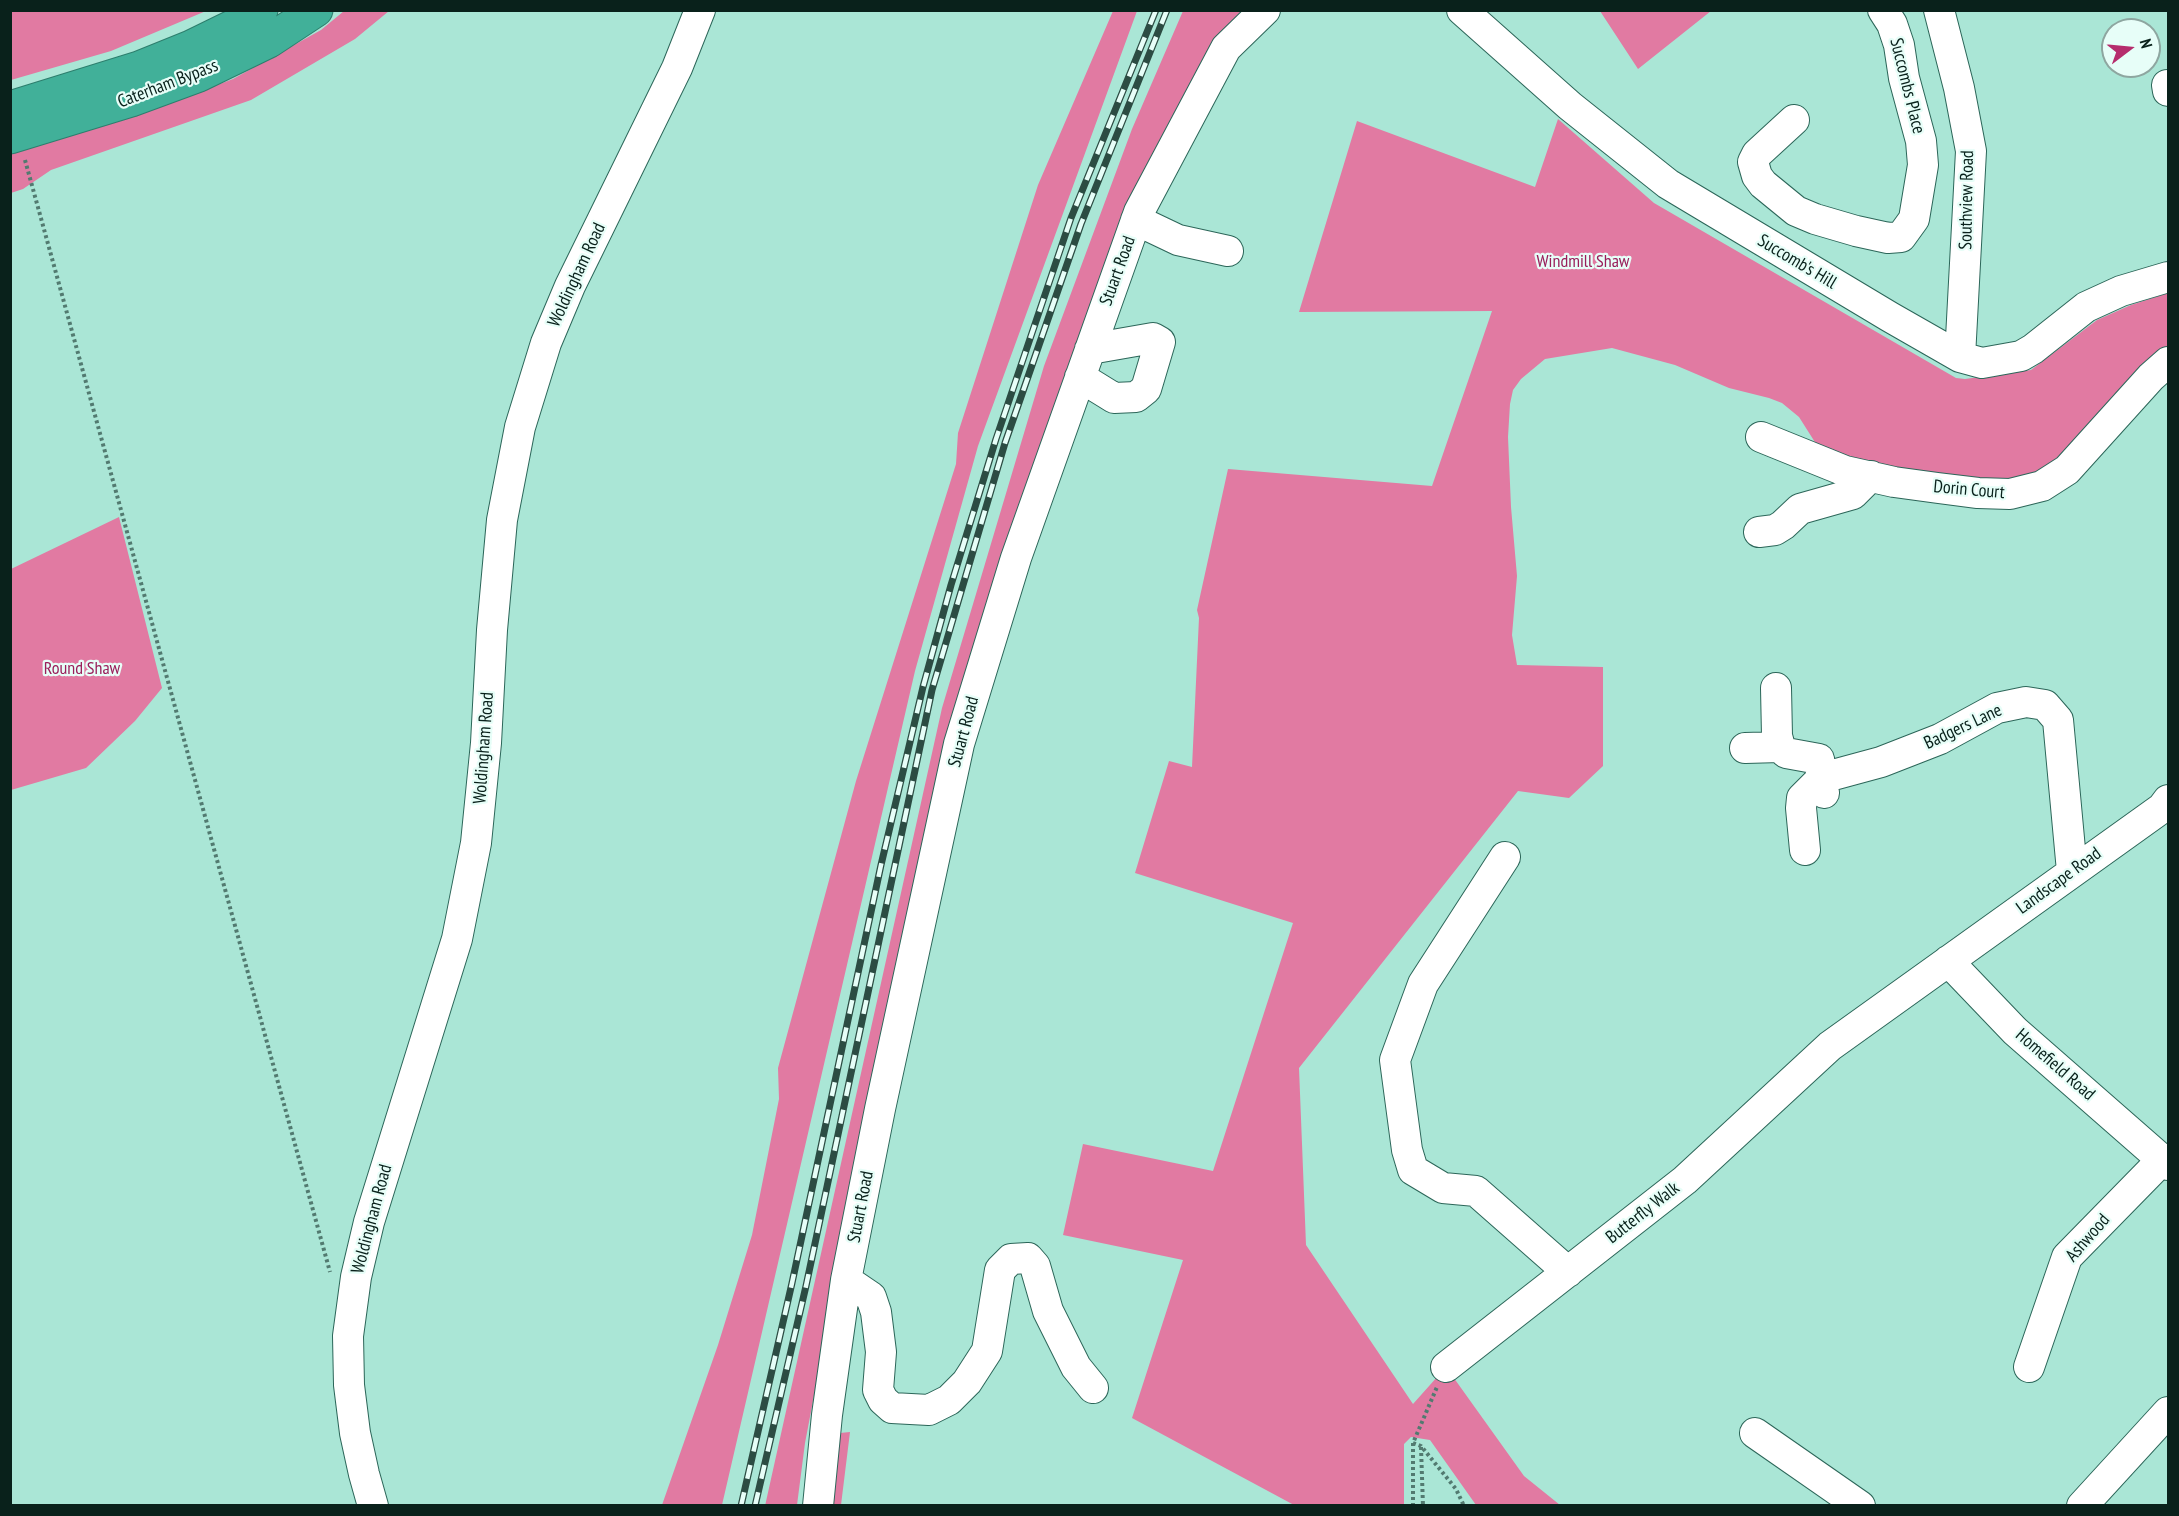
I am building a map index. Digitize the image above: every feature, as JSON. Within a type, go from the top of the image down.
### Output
[{"type":"highway","name":"Caterham Bypass","points":[[13,127],[200,42],[261,10]]},
{"type":"highway","name":"Caterham Bypass","points":[[13,127],[131,100],[199,75],[269,41],[316,10]]},
{"type":"street","name":"Woldingham Road","points":[[373,1506],[355,1433],[349,1385],[348,1336],[356,1277],[369,1222],[457,939],[476,843],[486,743],[492,630],[502,520],[520,427],[546,343],[566,295],[677,68],[700,10]]},
{"type":"street","name":"Stuart Road","points":[[818,1506],[827,1414],[846,1280],[880,1109],[959,744],[1016,558],[1136,220],[1226,48],[1265,10]]},
{"type":"street","name":"Succomb's Hill","points":[[1462,10],[1570,106],[1668,184],[1960,357],[1982,363],[2021,356],[2086,307],[2121,291],[2169,277]]},
{"type":"street","name":"Succombs Place","points":[[1794,120],[1757,154],[1753,162],[1753,168],[1763,184],[1796,211],[1815,219],[1867,234],[1888,238],[1901,237],[1914,219],[1923,165],[1921,141],[1904,78],[1899,45],[1892,24],[1883,10]]},
{"type":"street","name":"Southview Road","points":[[1939,10],[1959,88],[1971,151],[1960,357]]},
{"type":"street","points":[[1136,220],[1178,240],[1228,250]]},
{"type":"street","name":"Dorin Court","points":[[1761,437],[1845,471],[1894,482],[1978,493],[2010,494],[2042,486],[2067,470],[2151,377],[2169,362]]},
{"type":"street","points":[[1759,532],[1775,530],[1800,509],[1853,494],[1871,476]]},
{"type":"street","points":[[1776,688],[1777,736],[1780,747],[1822,777],[1802,798],[1805,850]]},
{"type":"street","name":"Badgers Lane","points":[[1822,777],[1891,758],[1940,739],[1997,708],[2026,702],[2045,705],[2058,720],[2072,871]]},
{"type":"street","points":[[1745,748],[1780,747]]},
{"type":"street","name":"Landscape Road","points":[[1948,961],[2162,808],[2169,800]]},
{"type":"street","points":[[1505,857],[1423,984],[1395,1060],[1407,1150],[1413,1170],[1443,1188],[1476,1191],[1568,1272]]},
{"type":"street","name":"Butterfly Walk","points":[[1446,1367],[1685,1180],[1830,1046],[1948,961]]},
{"type":"street","name":"Homefield Road","points":[[1948,961],[2015,1030],[2166,1162]]},
{"type":"street","name":"Ashwood","points":[[2029,1367],[2067,1257],[2166,1162]]},
{"type":"street","points":[[846,1280],[871,1297],[876,1312],[881,1353],[878,1390],[883,1400],[892,1408],[928,1410],[949,1400],[967,1382],[987,1351],[1000,1270],[1011,1259],[1028,1258],[1035,1266],[1048,1311],[1076,1367],[1093,1388]]},
{"type":"street","points":[[2082,1506],[2169,1412]]},
{"type":"street","points":[[1755,1433],[1860,1506]]},
{"type":"path","points":[[13,127],[332,1278]]},
{"type":"path","points":[[1413,1506],[1413,1443],[1446,1367]]},
{"type":"path","points":[[1413,1443],[1421,1446],[1456,1489],[1464,1506]]},
{"type":"path","points":[[1421,1446],[1423,1506]]},
{"type":"green space","points":[[11,10],[206,11],[111,51],[11,80]]},
{"type":"green space","points":[[344,11],[389,11],[355,39],[251,100],[51,170],[23,189],[11,193],[11,152],[130,118],[233,79],[321,30]]},
{"type":"green space","points":[[1113,11],[1137,11],[978,446],[915,671],[722,1505],[662,1505],[718,1345],[752,1235],[779,1099],[778,1068],[856,781],[956,464],[958,433],[1038,185]]},
{"type":"green space","points":[[1183,11],[1242,11],[1212,44],[1127,212],[990,592],[922,861],[851,1201],[805,1443],[797,1505],[765,1506],[942,708],[1044,366],[1132,129]]},
{"type":"green space","points":[[1600,11],[1711,11],[1638,69]]},
{"type":"green space","name":"Windmill Shaw","points":[[1558,119],[1654,203],[1956,378],[1965,379],[2031,370],[2097,320],[2131,305],[2168,293],[2168,349],[2056,468],[2016,484],[1832,469],[1799,417],[1782,403],[1729,388],[1675,365],[1612,348],[1545,359],[1521,379],[1513,390],[1508,437],[1517,576],[1512,635],[1517,665],[1603,667],[1603,766],[1569,798],[1518,791],[1299,1068],[1306,1245],[1413,1404],[1446,1367],[1524,1476],[1560,1505],[1476,1505],[1430,1440],[1411,1437],[1404,1444],[1404,1505],[1294,1505],[1132,1418],[1183,1260],[1063,1235],[1083,1144],[1213,1171],[1293,923],[1135,873],[1169,761],[1192,767],[1199,618],[1197,610],[1228,469],[1432,486],[1492,311],[1299,312],[1357,121],[1535,187]]},
{"type":"green space","name":"Round Shaw","points":[[119,517],[162,688],[135,721],[86,768],[11,790],[11,569]]},
{"type":"green space","points":[[850,1432],[841,1505],[820,1506],[830,1434]]},
{"type":"railway","points":[[741,1506],[792,1283],[881,865],[923,687],[951,585],[996,439],[1071,218],[1156,10]]},
{"type":"railway","points":[[755,1506],[806,1286],[932,690],[1005,443],[1081,224],[1167,10]]}]
